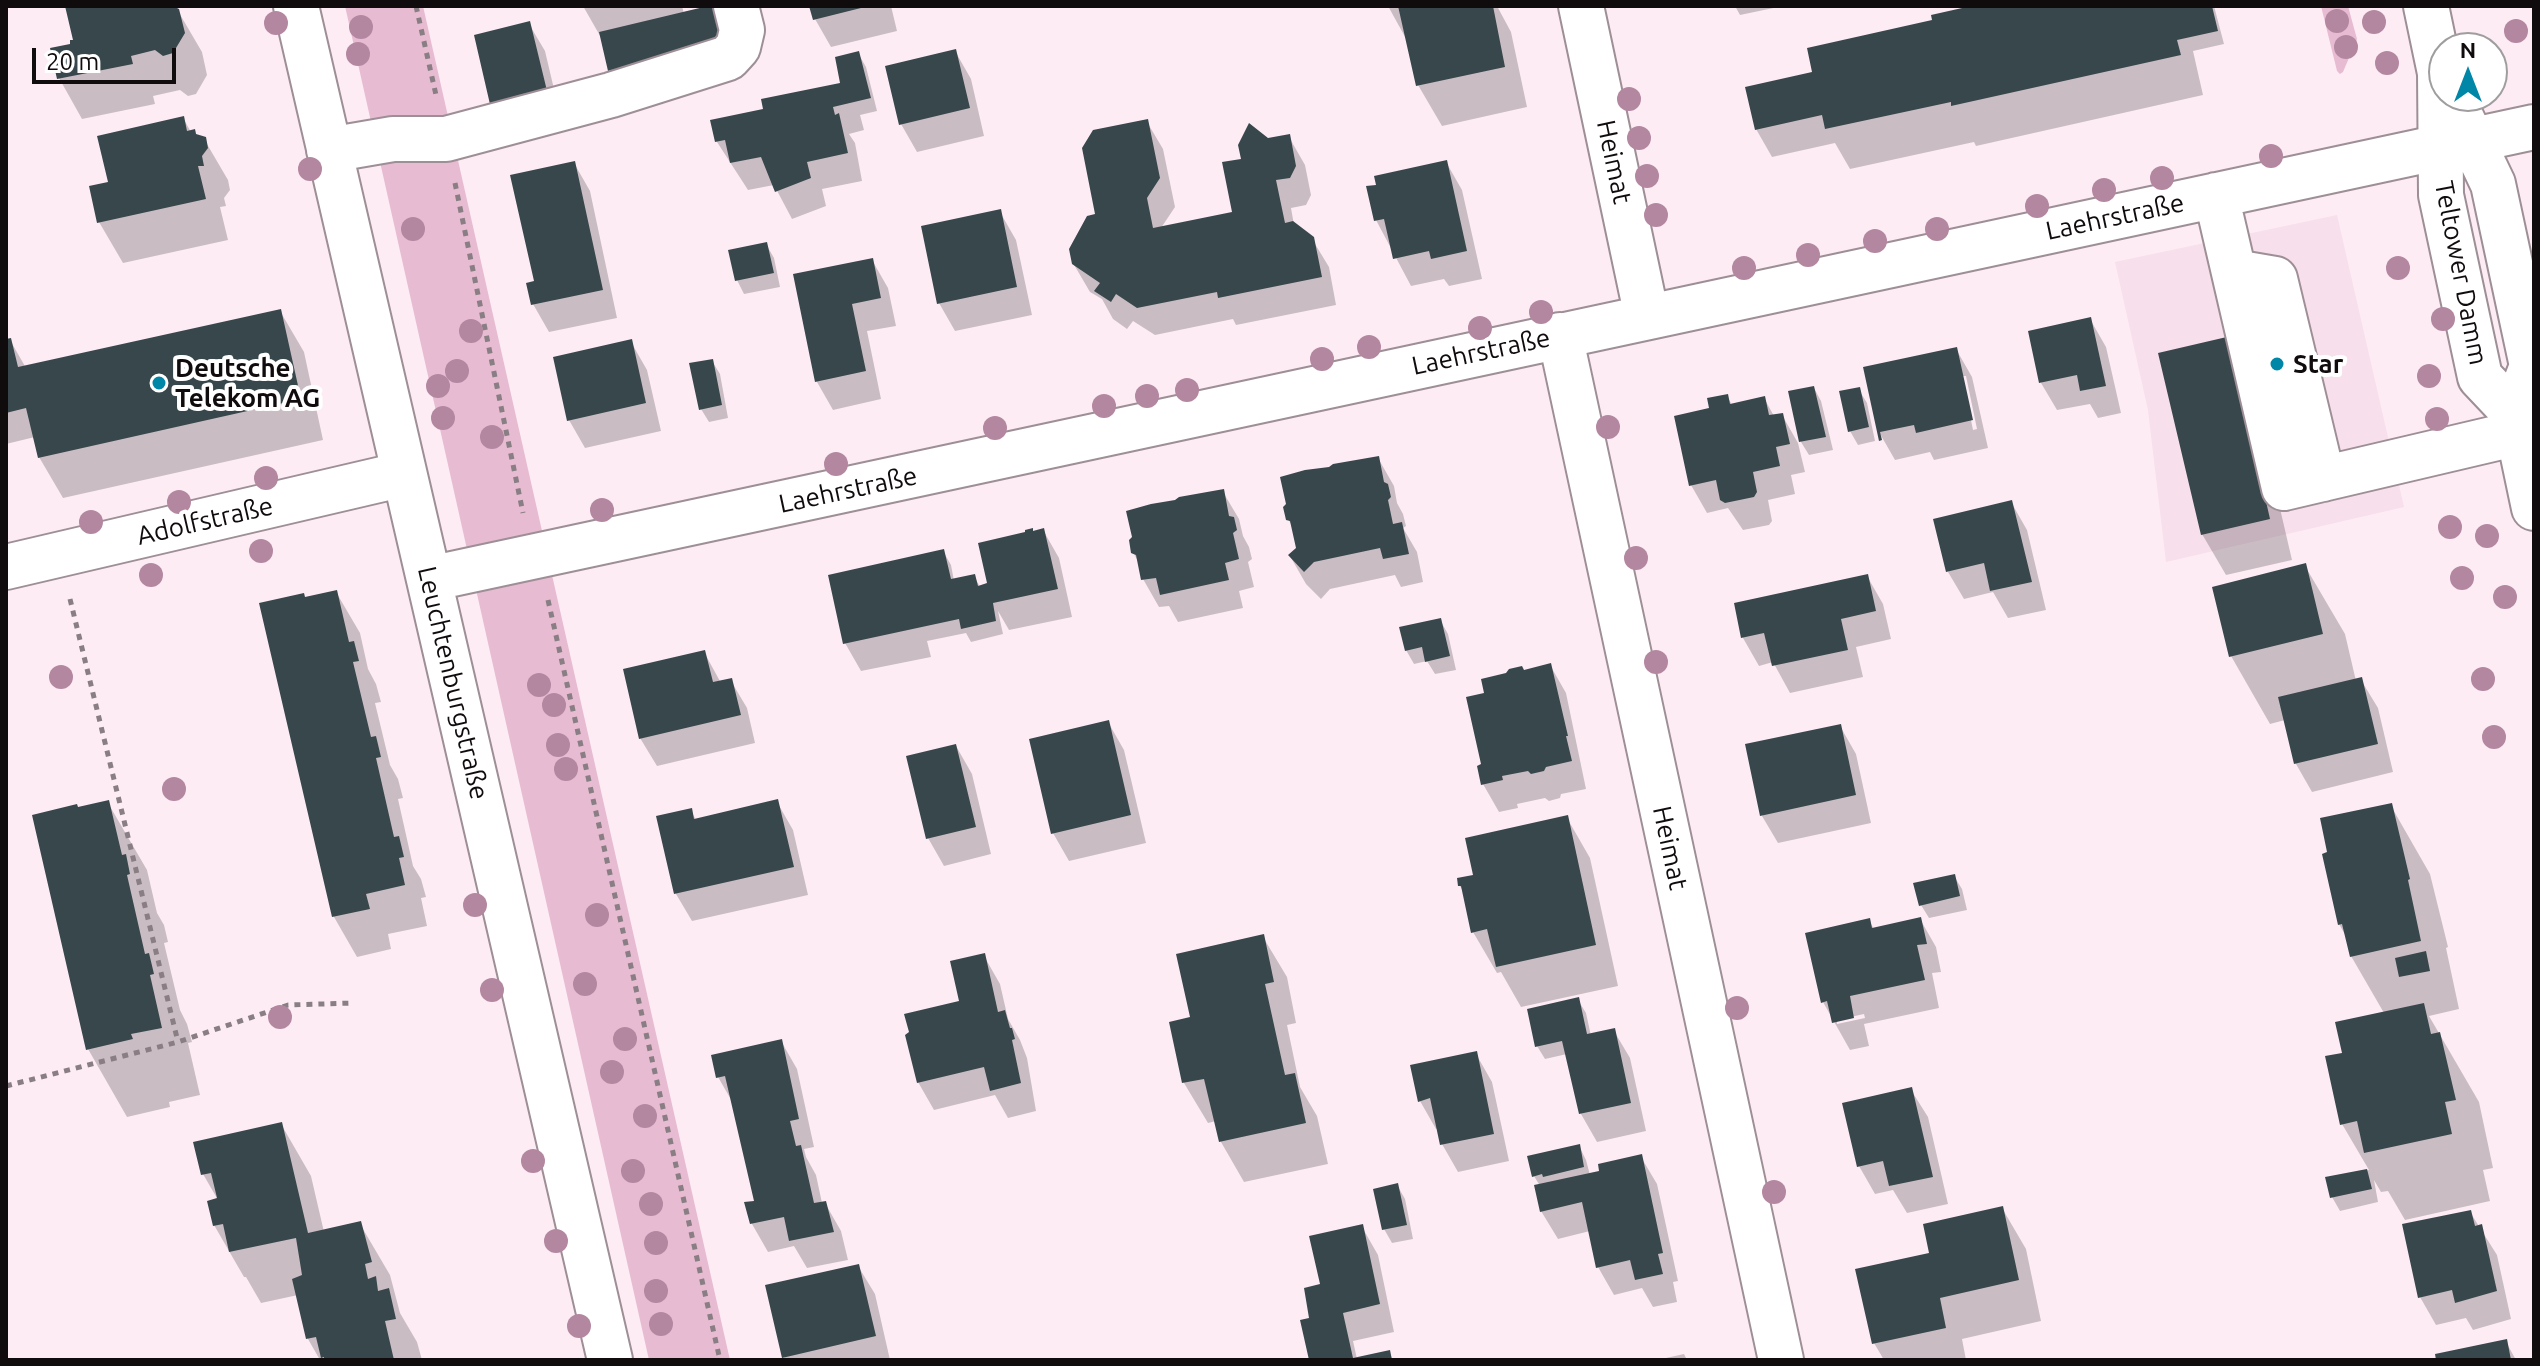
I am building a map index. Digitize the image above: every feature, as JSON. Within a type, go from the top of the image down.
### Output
[{"type":"street","name":"Leuchtenburgstraße","points":[[296,6],[610,1360]]},
{"type":"street","points":[[329,150],[393,139],[446,139],[611,95],[728,58],[738,47],[742,30],[736,6]]},
{"type":"street","name":"Heimat","points":[[1581,6],[1647,317]]},
{"type":"street","name":"Teltower Damm","points":[[2426,6],[2432,32]]},
{"type":"street","name":"Teltower Damm","points":[[2451,112],[2457,143],[2493,184],[2532,366],[2516,423]]},
{"type":"street","name":"Laehrstraße","points":[[429,579],[2534,127]]},
{"type":"street","points":[[2216,195],[2234,272],[2275,279],[2323,479],[2516,423],[2534,508]]},
{"type":"street","name":"Heimat","points":[[1560,335],[1781,1360]]},
{"type":"street","name":"Adolfstraße","points":[[6,567],[404,474]]},
{"type":"path","points":[[416,6],[523,513]]},
{"type":"path","points":[[546,591],[720,1360]]},
{"type":"path","points":[[69,594],[178,1042]]},
{"type":"path","points":[[6,1086],[178,1042],[288,1005],[354,1003]]},
{"type":"shaded area","points":[[345,6],[423,6],[730,1360],[649,1360]]},
{"type":"shaded area","points":[[2321,6],[2348,6],[2357,39],[2340,74],[2337,71]]},
{"type":"shaded area","points":[[2337,215],[2404,507],[2166,562],[2148,410],[2115,262]]},
{"type":"building","points":[[65,6],[173,6],[179,9],[185,33],[173,53],[163,56],[155,50],[131,56],[133,64],[57,79],[50,48],[70,44],[73,40]]},
{"type":"building","points":[[708,6],[721,6],[730,41],[608,71],[599,32]]},
{"type":"building","points":[[809,6],[865,6],[865,7],[813,20]]},
{"type":"building","points":[[1398,6],[1493,6],[1505,67],[1416,86]]},
{"type":"building","points":[[1971,6],[2212,6],[2218,31],[2177,40],[2181,55],[1951,106],[1951,102],[1825,129],[1822,115],[1755,130],[1745,87],[1812,72],[1807,48],[1932,20],[1931,15]]},
{"type":"building","points":[[530,21],[549,99],[492,113],[474,35]]},
{"type":"building","points":[[956,49],[970,108],[899,125],[885,66]]},
{"type":"building","points":[[859,51],[871,98],[833,107],[835,115],[839,113],[848,153],[807,162],[811,178],[775,192],[761,157],[730,163],[725,140],[715,142],[710,120],[763,109],[761,99],[840,83],[835,57]]},
{"type":"building","points":[[184,116],[187,131],[195,129],[196,134],[206,137],[208,148],[202,156],[204,166],[198,166],[206,199],[97,223],[89,186],[108,182],[97,136]]},
{"type":"building","points":[[1148,119],[1160,178],[1147,198],[1153,228],[1232,212],[1222,162],[1241,159],[1238,145],[1249,123],[1268,138],[1290,134],[1296,166],[1290,178],[1276,180],[1285,223],[1293,221],[1314,237],[1322,277],[1218,298],[1217,292],[1137,308],[1116,294],[1111,302],[1094,291],[1100,283],[1072,264],[1069,249],[1087,216],[1095,214],[1082,148],[1093,130]]},
{"type":"building","points":[[1447,160],[1467,251],[1431,259],[1429,251],[1393,259],[1384,219],[1374,221],[1366,186],[1376,185],[1374,176]]},
{"type":"building","points":[[575,161],[603,290],[531,305],[526,283],[534,281],[510,175]]},
{"type":"building","points":[[1001,209],[1017,287],[937,304],[921,226]]},
{"type":"building","points":[[767,242],[774,273],[735,281],[728,250]]},
{"type":"building","points":[[873,258],[881,298],[852,304],[866,371],[815,382],[793,274]]},
{"type":"building","name":"Deutsche Telekom AG","points":[[281,309],[301,399],[38,458],[26,408],[6,413],[6,339],[11,338],[18,367]]},
{"type":"building","points":[[2091,317],[2106,386],[2080,391],[2077,375],[2039,383],[2028,331]]},
{"type":"building","points":[[2244,333],[2235,365],[2270,519],[2201,535],[2158,353]]},
{"type":"building","points":[[632,339],[646,403],[567,421],[553,357]]},
{"type":"building","points":[[1957,347],[1973,420],[1916,433],[1914,425],[1880,432],[1882,440],[1879,441],[1863,367]]},
{"type":"building","points":[[713,359],[722,405],[699,410],[689,363]]},
{"type":"building","points":[[1814,386],[1826,437],[1799,442],[1788,391]]},
{"type":"building","points":[[1860,387],[1869,427],[1848,432],[1839,391]]},
{"type":"building","points":[[1728,394],[1730,404],[1765,396],[1769,415],[1783,413],[1790,444],[1776,447],[1780,466],[1753,472],[1757,492],[1754,497],[1725,503],[1720,500],[1716,480],[1689,486],[1674,416],[1709,408],[1707,398]]},
{"type":"building","points":[[1379,456],[1384,482],[1388,484],[1391,497],[1388,500],[1393,524],[1402,522],[1409,554],[1383,559],[1380,548],[1314,562],[1304,572],[1288,555],[1296,548],[1290,521],[1286,520],[1283,507],[1286,504],[1280,477]]},
{"type":"building","points":[[1224,489],[1229,516],[1234,517],[1237,530],[1233,533],[1239,559],[1225,563],[1229,580],[1160,595],[1156,578],[1141,580],[1136,555],[1131,553],[1129,540],[1132,537],[1126,511]]},
{"type":"building","points":[[2012,500],[2032,582],[1990,591],[1984,563],[1946,572],[1933,519]]},
{"type":"building","points":[[1033,528],[1033,531],[1044,528],[1058,589],[993,603],[996,621],[961,629],[959,619],[843,644],[828,575],[944,549],[951,579],[975,574],[978,586],[987,583],[978,543]]},
{"type":"building","points":[[2306,563],[2323,634],[2229,657],[2212,587]]},
{"type":"building","points":[[1868,574],[1876,611],[1841,619],[1848,650],[1772,666],[1764,633],[1741,638],[1734,603]]},
{"type":"building","points":[[337,590],[349,642],[354,641],[359,661],[353,662],[371,737],[376,736],[381,757],[376,758],[394,837],[399,836],[404,857],[399,858],[405,885],[366,894],[370,909],[332,917],[259,603],[304,593],[305,597]]},
{"type":"building","points":[[1441,618],[1450,656],[1425,662],[1422,647],[1405,651],[1399,627]]},
{"type":"building","points":[[705,650],[713,682],[732,678],[741,715],[639,739],[623,669]]},
{"type":"building","points":[[1551,663],[1572,761],[1531,774],[1528,771],[1502,776],[1503,780],[1481,785],[1477,766],[1481,764],[1466,697],[1484,693],[1481,679],[1522,666],[1524,670]]},
{"type":"building","points":[[2362,677],[2378,744],[2294,764],[2278,697]]},
{"type":"building","points":[[1109,720],[1131,815],[1051,834],[1029,739]]},
{"type":"building","points":[[1841,724],[1856,795],[1760,816],[1745,744]]},
{"type":"building","points":[[956,744],[976,827],[926,839],[906,756]]},
{"type":"building","points":[[778,799],[794,867],[674,894],[656,816],[692,808],[694,819]]},
{"type":"building","points":[[109,800],[122,855],[126,854],[130,874],[127,875],[145,954],[149,953],[154,974],[150,975],[162,1028],[131,1034],[133,1039],[86,1050],[32,815]]},
{"type":"building","points":[[2392,803],[2421,941],[2350,957],[2342,924],[2338,925],[2322,854],[2327,852],[2320,818]]},
{"type":"building","points":[[1568,815],[1596,945],[1496,967],[1487,929],[1471,933],[1461,886],[1458,886],[1457,878],[1473,875],[1465,838]]},
{"type":"building","points":[[1955,874],[1960,896],[1919,906],[1913,883]]},
{"type":"building","points":[[1921,917],[1927,944],[1917,945],[1925,980],[1850,996],[1854,1018],[1832,1023],[1827,1001],[1821,1003],[1805,933],[1870,918],[1872,928]]},
{"type":"building","points":[[1264,934],[1274,982],[1265,984],[1285,1075],[1295,1073],[1306,1123],[1219,1142],[1204,1079],[1182,1083],[1169,1022],[1190,1017],[1176,954]]},
{"type":"building","points":[[2426,951],[2430,971],[2399,977],[2395,958]]},
{"type":"building","points":[[985,953],[998,1012],[1005,1010],[1012,1028],[1021,1083],[990,1091],[984,1067],[917,1083],[905,1035],[909,1032],[904,1014],[959,1001],[950,961]]},
{"type":"building","points":[[1579,997],[1587,1034],[1615,1028],[1631,1103],[1579,1114],[1562,1041],[1535,1047],[1527,1009]]},
{"type":"building","points":[[2424,1003],[2431,1034],[2440,1032],[2456,1100],[2445,1102],[2452,1134],[2364,1153],[2357,1121],[2340,1125],[2325,1056],[2342,1053],[2335,1022]]},
{"type":"building","points":[[782,1039],[799,1119],[790,1121],[796,1146],[801,1145],[814,1203],[826,1201],[834,1232],[789,1241],[784,1217],[750,1224],[744,1202],[754,1201],[725,1076],[716,1078],[711,1055]]},
{"type":"building","points":[[1477,1051],[1494,1134],[1440,1145],[1430,1098],[1418,1102],[1410,1065]]},
{"type":"building","points":[[1912,1087],[1933,1177],[1889,1186],[1883,1161],[1857,1167],[1842,1103]]},
{"type":"building","points":[[282,1122],[308,1233],[361,1221],[372,1262],[365,1264],[368,1279],[376,1276],[378,1291],[389,1288],[396,1319],[385,1321],[394,1360],[321,1358],[316,1337],[306,1339],[292,1279],[302,1275],[296,1238],[229,1252],[223,1224],[213,1226],[207,1201],[217,1198],[211,1173],[201,1175],[193,1142]]},
{"type":"building","points":[[1580,1144],[1584,1167],[1532,1177],[1527,1156]]},
{"type":"building","points":[[1642,1154],[1663,1253],[1658,1254],[1663,1274],[1635,1280],[1630,1260],[1596,1268],[1582,1202],[1540,1212],[1534,1185],[1599,1171],[1598,1164]]},
{"type":"building","points":[[2367,1169],[2372,1189],[2330,1198],[2325,1177]]},
{"type":"building","points":[[1398,1183],[1407,1225],[1382,1230],[1373,1189]]},
{"type":"building","points":[[2003,1206],[2019,1280],[1940,1298],[1946,1328],[1872,1344],[1855,1269],[1929,1253],[1923,1224]]},
{"type":"building","points":[[2471,1210],[2475,1226],[2482,1224],[2497,1291],[2455,1303],[2452,1290],[2418,1298],[2402,1224]]},
{"type":"building","points":[[1363,1224],[1380,1304],[1343,1313],[1353,1358],[1390,1350],[1392,1360],[1309,1360],[1300,1320],[1309,1318],[1304,1288],[1320,1284],[1309,1236]]},
{"type":"building","points":[[859,1264],[876,1336],[782,1358],[765,1285]]},
{"type":"building","points":[[2507,1339],[2511,1360],[2436,1360],[2435,1354]]},
{"type":"place","name":"Star","points":[[2277,364]]},
{"type":"place","name":"Deutsche Telekom AG","points":[[159,383]]}]
